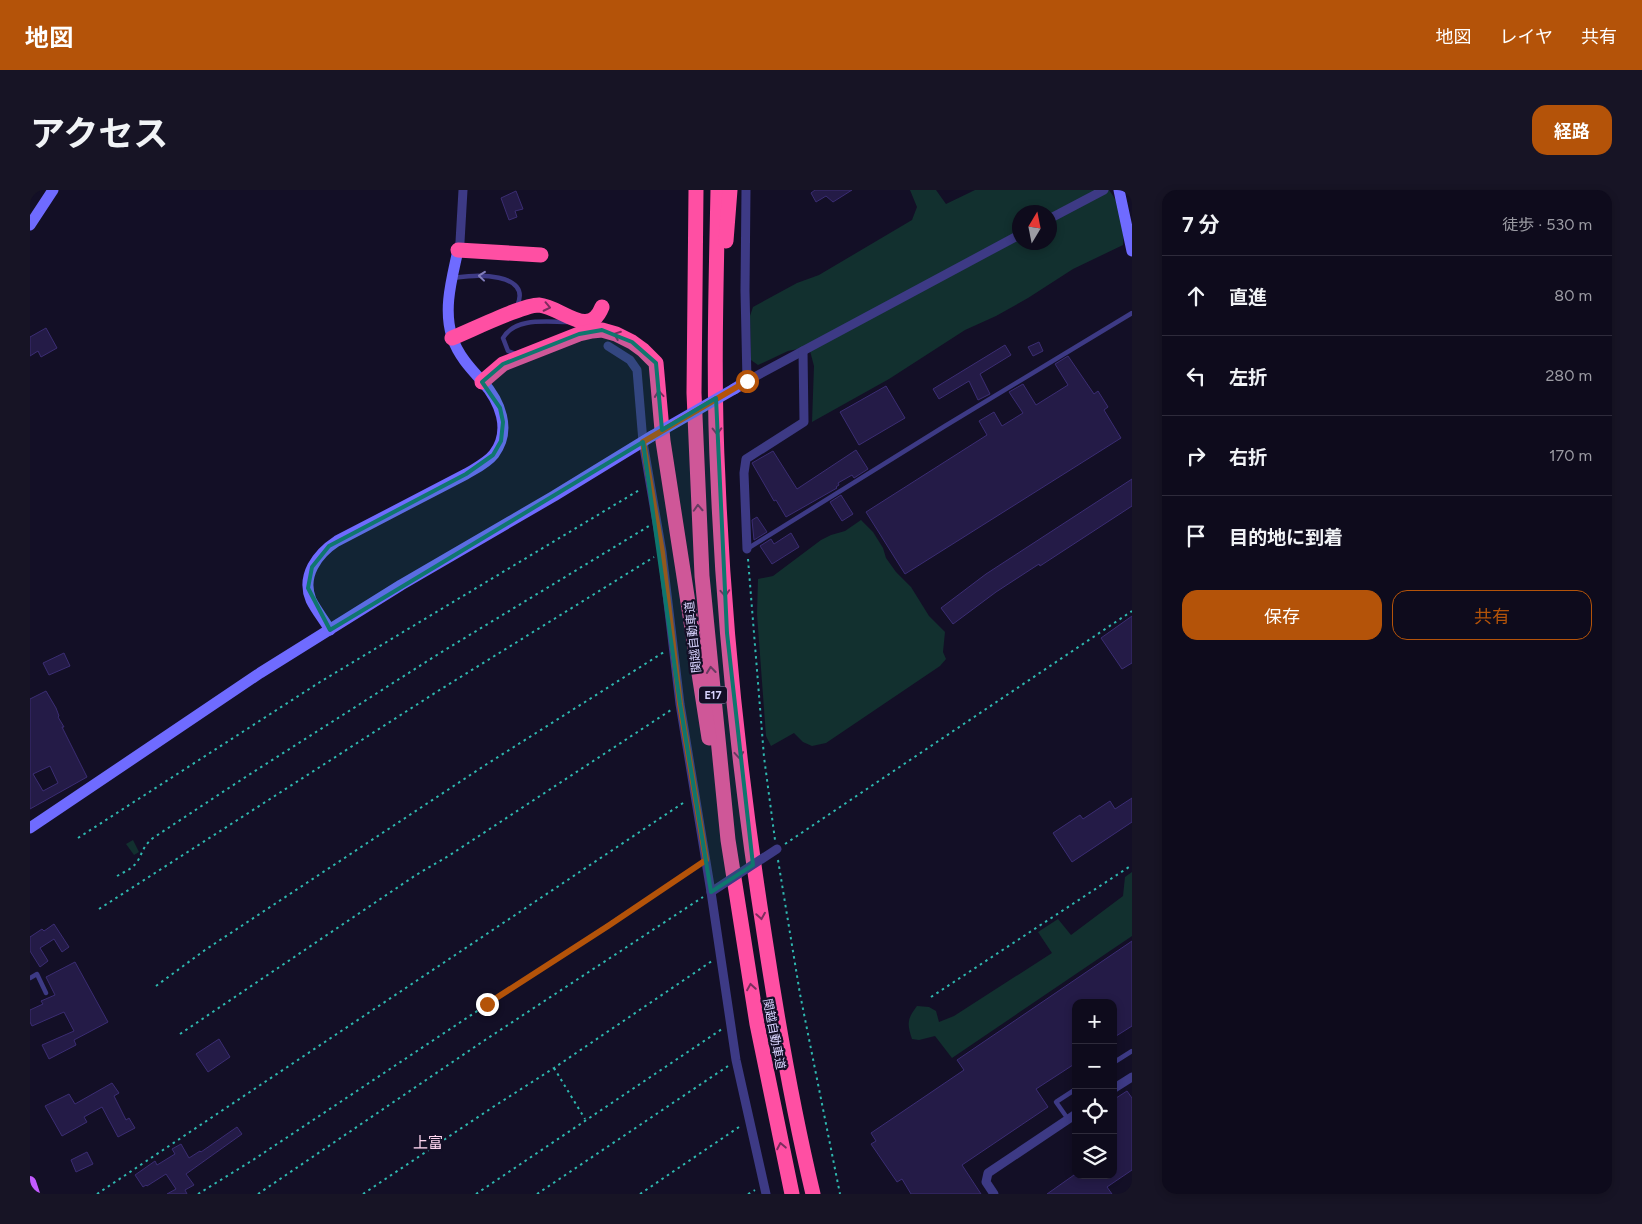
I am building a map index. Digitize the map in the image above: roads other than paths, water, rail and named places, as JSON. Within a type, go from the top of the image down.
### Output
[{"type":"highway","name":"関越自動車道","points":[[696,190],[694,393],[702,576],[728,840],[756,1024],[792,1194]]},
{"type":"highway","name":"関越自動車道","points":[[718,190],[715,362],[718,488],[727,633],[748,834],[777,1014],[804,1158],[813,1194]]},
{"type":"highway","points":[[715,362],[730,190]]},
{"type":"highway","points":[[458,250],[541,255]]},
{"type":"highway","points":[[452,338],[529,306],[548,306],[581,322],[591,321],[599,315],[602,307]]},
{"type":"highway","points":[[482,382],[503,364],[579,334],[602,330],[632,342],[656,363],[663,441],[702,699],[728,840]]},
{"type":"main road","points":[[30,1182],[34,1194]]},
{"type":"street","points":[[30,225],[54,190]]},
{"type":"street","points":[[330,630],[312,600],[308,588],[308,577],[312,567],[322,553],[337,541],[484,463],[493,455],[501,441],[503,422],[500,408],[464,360],[452,338],[449,321],[448,306],[458,250],[463,190]]},
{"type":"street","points":[[746,190],[745,290],[747,381]]},
{"type":"street","points":[[1057,215],[1104,190]]},
{"type":"street","points":[[1119,190],[1132,251]]},
{"type":"street","points":[[30,828],[260,673],[401,585],[734,388],[1012,239]]},
{"type":"street","points":[[608,346],[630,360],[637,370],[647,439],[650,485],[662,552],[680,704],[736,1060],[766,1194]]},
{"type":"street","points":[[747,549],[744,473],[746,459],[804,422],[803,351]]},
{"type":"street","points":[[711,892],[777,849]]},
{"type":"street","points":[[1117,1086],[1132,1077]]},
{"type":"street","points":[[994,1194],[986,1182],[988,1173],[1072,1117]]},
{"type":"lane","points":[[453,278],[478,275],[507,280],[516,285],[520,291],[520,299],[515,312]]},
{"type":"lane","points":[[747,549],[1132,313]]},
{"type":"lane","points":[[527,354],[516,354],[508,351],[505,346],[503,338],[513,326],[532,322],[581,322]]},
{"type":"lane","points":[[30,978],[37,974],[46,993]]},
{"type":"lane","points":[[1117,1060],[1132,1051]]},
{"type":"lane","points":[[1072,1092],[1056,1102],[1072,1117]]},
{"type":"district","name":"上富","points":[[428,1143]]}]
